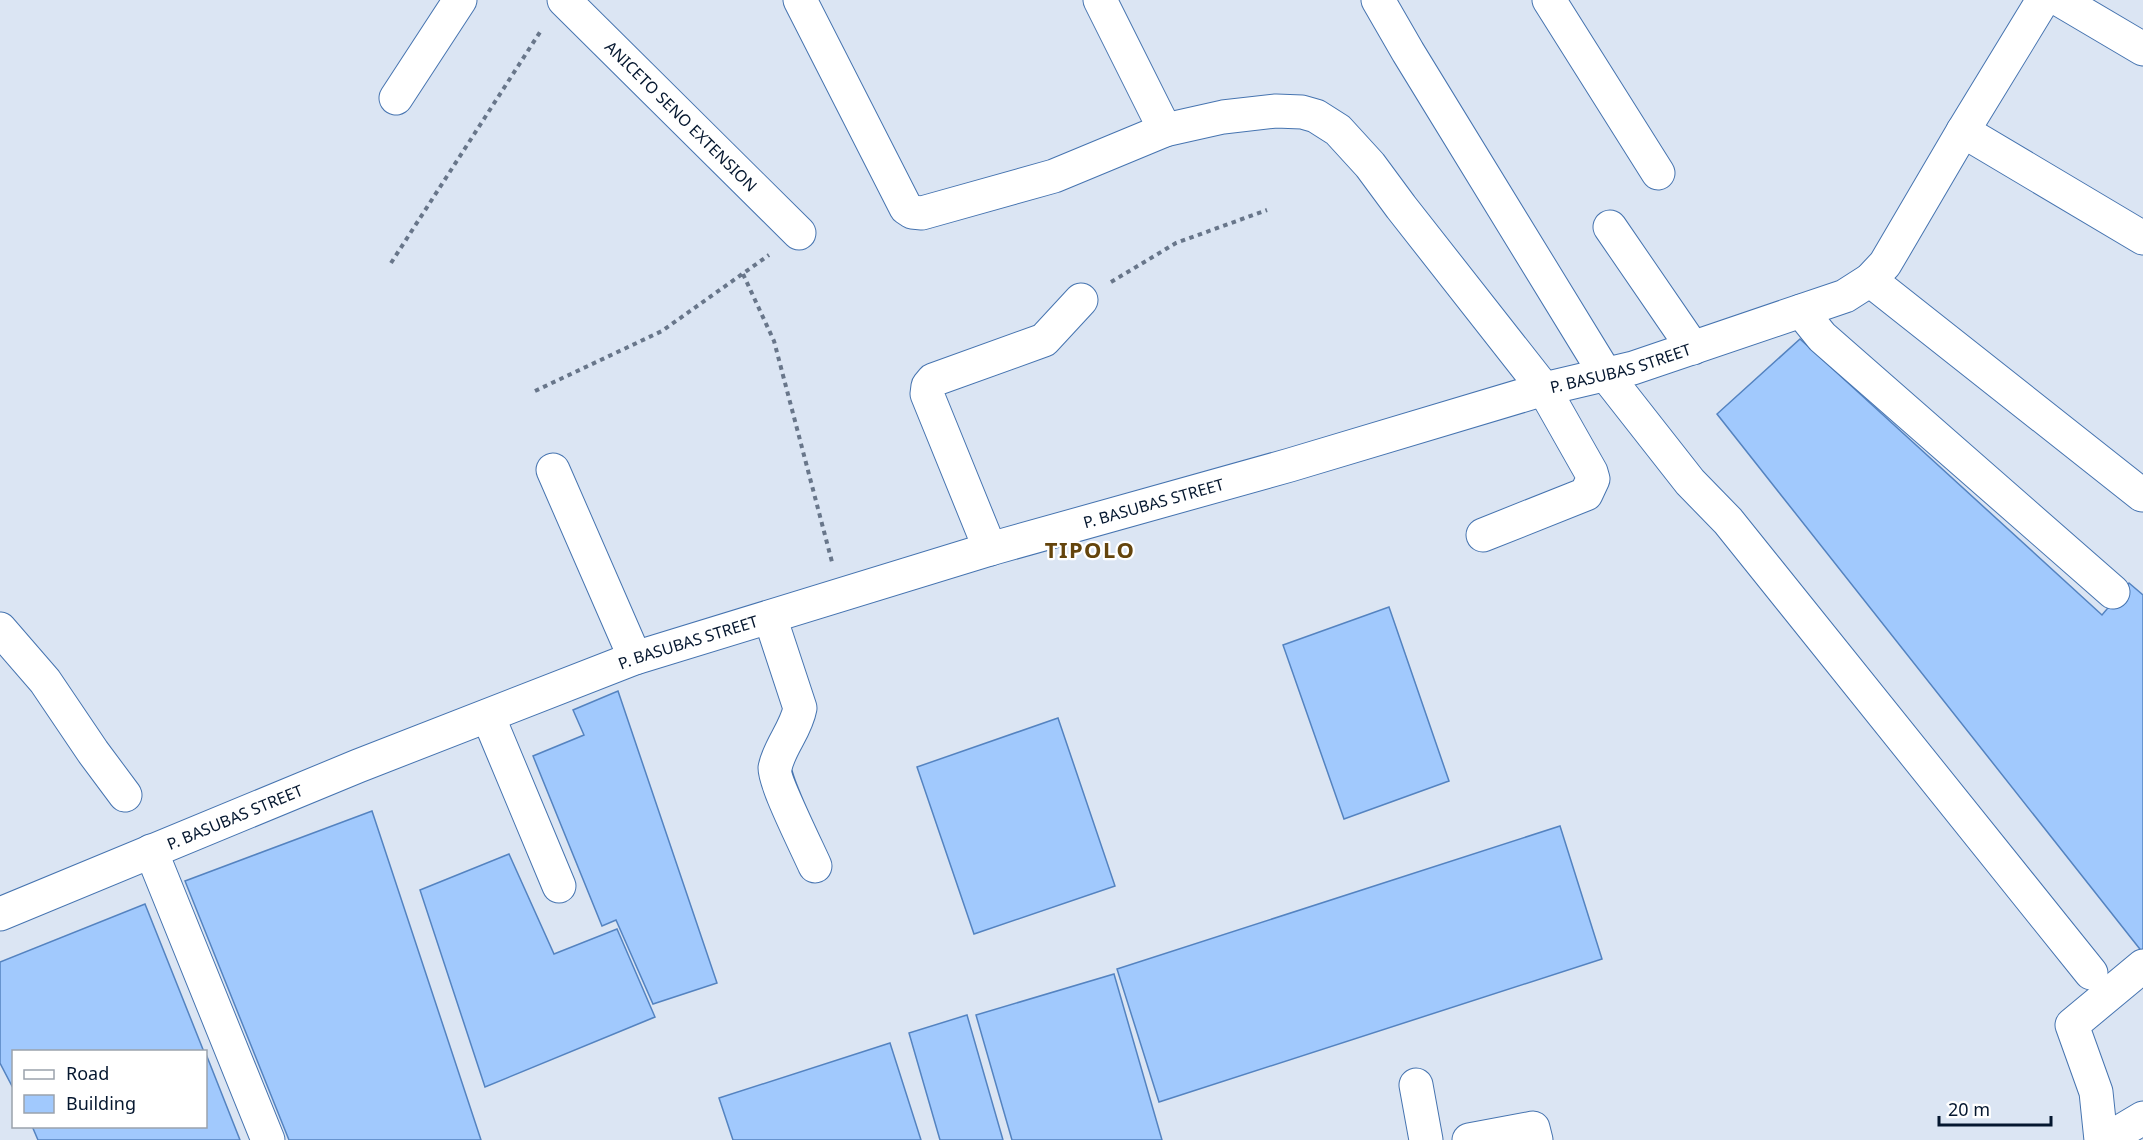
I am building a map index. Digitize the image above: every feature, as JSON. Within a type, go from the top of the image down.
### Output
[{"type":"street","points":[[396,98],[460,0]]},
{"type":"street","points":[[800,0],[906,208],[912,212],[922,213],[1054,176],[1165,130],[1223,117],[1276,111],[1302,112],[1316,116],[1338,130],[1370,165],[1544,389],[1591,472],[1593,479],[1586,494],[1483,535]]},
{"type":"street","points":[[1100,0],[1165,130]]},
{"type":"street","points":[[1378,0],[1606,375],[1690,482],[1728,521],[2091,973]]},
{"type":"street","points":[[1549,0],[1658,173]]},
{"type":"street","name":"P. BASUBAS STREET","points":[[0,914],[358,766],[635,658],[990,549],[1290,465],[1544,389],[1606,375],[1845,296],[1870,280],[1885,264],[1963,130],[2043,0]]},
{"type":"street","points":[[2060,0],[2143,48]]},
{"type":"street","name":"ANICETO SENO EXTENSION","points":[[556,10],[799,233]]},
{"type":"street","points":[[1963,130],[2143,238]]},
{"type":"street","points":[[1610,227],[1693,348]]},
{"type":"street","points":[[1870,280],[2142,495]]},
{"type":"street","points":[[990,549],[927,394],[928,386],[933,380],[1044,340],[1081,300]]},
{"type":"street","points":[[1801,311],[1822,337],[2113,592]]},
{"type":"street","points":[[553,470],[635,658]]},
{"type":"street","points":[[770,617],[800,708],[798,719],[780,754],[775,775],[815,866]]},
{"type":"street","points":[[0,629],[45,681],[93,752],[126,795]]},
{"type":"street","points":[[488,716],[559,886]]},
{"type":"street","points":[[151,851],[268,1140]]},
{"type":"street","points":[[2102,1140],[2096,1092],[2072,1025],[2143,966]]},
{"type":"street","points":[[1416,1085],[1426,1140]]},
{"type":"street","points":[[2106,1140],[2143,1118]]},
{"type":"street","points":[[1469,1140],[1533,1128],[1536,1140]]},
{"type":"path","points":[[391,263],[556,10]]},
{"type":"path","points":[[1081,300],[1176,243],[1268,210]]},
{"type":"path","points":[[535,391],[662,331],[799,233]]},
{"type":"path","points":[[743,274],[774,341],[840,595]]},
{"type":"building","points":[[1800,339],[2102,615],[2129,583],[2143,595],[2143,953],[1717,414]]},
{"type":"building","points":[[1389,607],[1449,781],[1344,819],[1283,645]]},
{"type":"building","points":[[618,691],[717,983],[653,1004],[616,920],[602,926],[533,756],[584,735],[573,710]]},
{"type":"building","points":[[1058,718],[1115,886],[974,934],[917,767]]},
{"type":"building","points":[[372,811],[481,1140],[289,1140],[185,881]]},
{"type":"building","points":[[1560,826],[1602,959],[1159,1102],[1117,969]]},
{"type":"building","points":[[509,854],[554,954],[617,929],[655,1017],[485,1087],[420,890]]},
{"type":"building","points":[[145,904],[203,1050],[12,1050],[12,1086],[0,1063],[0,962]]},
{"type":"building","points":[[1114,974],[1162,1140],[1012,1140],[976,1015]]},
{"type":"building","points":[[967,1015],[1003,1140],[940,1140],[909,1033]]},
{"type":"building","points":[[890,1043],[921,1140],[733,1140],[719,1098]]},
{"type":"building","points":[[207,1057],[240,1140],[38,1140],[33,1128],[207,1128]]},
{"type":"district","name":"TIPOLO","points":[[1090,550]]}]
